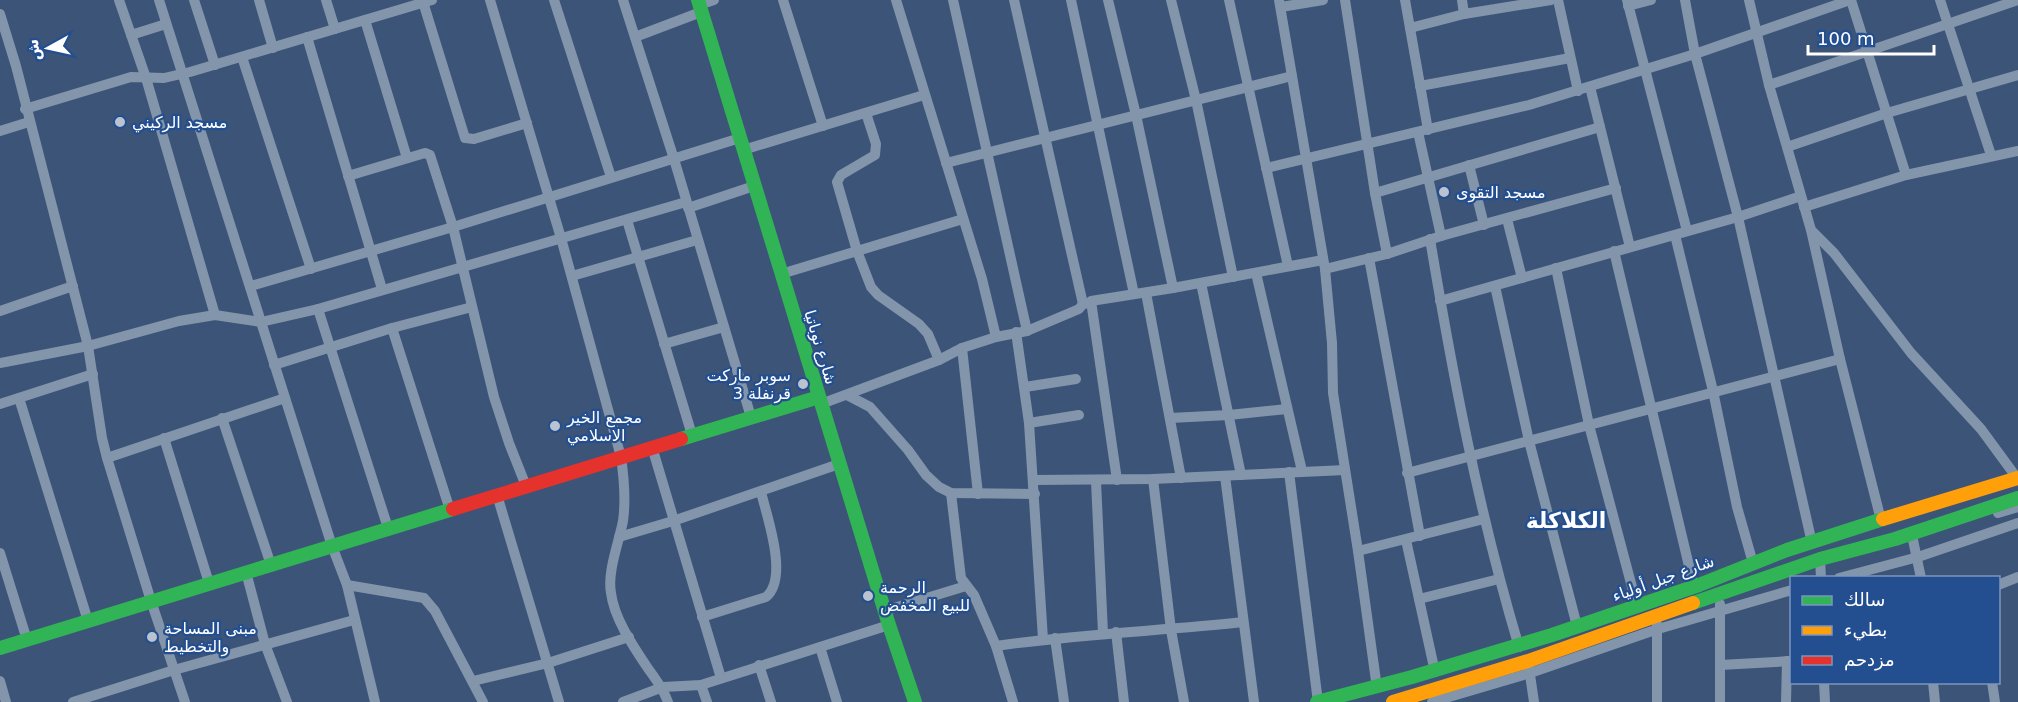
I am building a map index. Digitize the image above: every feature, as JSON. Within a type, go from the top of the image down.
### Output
[{"type":"street","points":[[119,0],[146,78],[214,315]]},
{"type":"street","points":[[159,0],[332,546],[347,585],[375,702]]},
{"type":"street","points":[[194,0],[215,65]]},
{"type":"street","points":[[259,0],[273,48]]},
{"type":"street","points":[[326,0],[335,29]]},
{"type":"street","points":[[391,0],[394,11]]},
{"type":"street","points":[[490,0],[572,276],[621,457],[625,487],[624,508],[610,585],[611,594],[629,638],[663,687],[668,702]]},
{"type":"street","points":[[554,0],[611,177]]},
{"type":"street","points":[[623,0],[674,159],[751,417]]},
{"type":"street","points":[[635,37],[714,0]]},
{"type":"street","points":[[783,0],[823,126]]},
{"type":"street","points":[[896,0],[982,279],[996,337]]},
{"type":"street","points":[[953,0],[987,152],[1021,331],[1034,480],[1043,639]]},
{"type":"street","points":[[1014,0],[1087,303],[1117,480]]},
{"type":"street","points":[[1071,0],[1134,294]]},
{"type":"street","points":[[1108,0],[1137,115],[1173,288]]},
{"type":"street","points":[[1171,0],[1196,100],[1233,277]]},
{"type":"street","points":[[1229,0],[1288,266]]},
{"type":"street","points":[[1323,0],[1280,4],[1308,158],[1324,264],[1332,343],[1333,393],[1377,688]]},
{"type":"street","points":[[1345,0],[1375,193],[1388,254]]},
{"type":"street","points":[[1405,0],[1420,86],[1436,238],[1440,301],[1484,519],[1519,646]]},
{"type":"street","points":[[1462,0],[1464,14]]},
{"type":"street","points":[[1410,28],[1464,14],[1551,0]]},
{"type":"street","points":[[1558,0],[1578,91]]},
{"type":"street","points":[[1652,0],[1627,3],[1687,231]]},
{"type":"street","points":[[1685,0],[1695,54],[1738,217],[1812,543]]},
{"type":"street","points":[[1749,0],[1769,85],[1811,230],[1840,359],[1881,520]]},
{"type":"street","points":[[1266,168],[1529,105],[1578,91],[1695,54],[1851,0],[1906,175]]},
{"type":"street","points":[[1940,0],[1991,155]]},
{"type":"street","points":[[1769,85],[2018,0]]},
{"type":"street","points":[[25,109],[131,77],[146,78],[183,74],[428,1],[465,138],[474,139],[527,123]]},
{"type":"street","name":"شارع نوباتيا","points":[[699,6],[888,625],[915,702]]},
{"type":"street","points":[[0,14],[16,66],[25,109],[88,346],[107,458],[184,702]]},
{"type":"street","points":[[365,20],[407,158]]},
{"type":"street","points":[[131,35],[166,24]]},
{"type":"street","points":[[307,37],[382,289]]},
{"type":"street","points":[[242,57],[311,270]]},
{"type":"street","points":[[1420,86],[1570,58]]},
{"type":"street","points":[[1787,147],[1887,113],[2018,75]]},
{"type":"street","points":[[946,163],[1292,76]]},
{"type":"street","points":[[1590,87],[1630,247]]},
{"type":"street","points":[[251,286],[311,270],[674,159],[823,126],[924,95]]},
{"type":"street","points":[[866,113],[876,144],[875,155],[841,175],[837,182],[857,251],[871,287],[878,295],[919,324],[928,334],[939,360]]},
{"type":"street","points":[[0,131],[29,122]]},
{"type":"street","points":[[1375,193],[1600,127]]},
{"type":"street","points":[[1440,301],[1738,217],[1906,175],[2018,151]]},
{"type":"street","points":[[348,176],[424,153],[430,155],[453,227],[494,397],[508,443],[526,486]]},
{"type":"street","points":[[1469,165],[1484,225]]},
{"type":"street","points":[[0,363],[88,346],[179,321],[214,315],[261,322],[318,309],[561,238],[754,186]]},
{"type":"street","points":[[0,648],[751,417],[847,395],[939,360],[962,348],[1021,331],[1079,309],[1093,301],[1288,266],[1324,264],[1388,254],[1436,238],[1616,188]]},
{"type":"street","points":[[781,274],[963,219]]},
{"type":"street","points":[[1507,219],[1522,278]]},
{"type":"street","points":[[627,220],[692,435]]},
{"type":"street","points":[[1811,230],[1834,253],[1911,352],[1980,429],[2018,478]]},
{"type":"street","points":[[1675,234],[1713,391],[1737,507],[1753,563]]},
{"type":"street","points":[[572,276],[697,240]]},
{"type":"street","points":[[1614,251],[1694,587]]},
{"type":"street","points":[[1369,258],[1420,536]]},
{"type":"street","points":[[1556,268],[1589,425],[1637,606]]},
{"type":"street","points":[[1256,273],[1302,471]]},
{"type":"street","points":[[1201,283],[1241,475]]},
{"type":"street","points":[[0,309],[73,286]]},
{"type":"street","points":[[1495,286],[1529,441],[1577,626]]},
{"type":"street","points":[[1146,293],[1181,478]]},
{"type":"street","points":[[274,365],[392,328],[472,308]]},
{"type":"street","points":[[318,309],[388,528]]},
{"type":"street","points":[[664,344],[724,327]]},
{"type":"street","points":[[392,328],[450,510]]},
{"type":"street","points":[[962,348],[978,494]]},
{"type":"street","points":[[1407,473],[1840,359]]},
{"type":"street","points":[[0,404],[93,374]]},
{"type":"street","points":[[1025,387],[1076,379]]},
{"type":"street","points":[[847,395],[870,407],[908,450],[926,476],[939,487],[951,492],[978,494],[1035,494]]},
{"type":"street","points":[[19,398],[88,621]]},
{"type":"street","points":[[107,458],[285,398]]},
{"type":"street","points":[[1170,418],[1287,409]]},
{"type":"street","points":[[1029,423],[1079,415]]},
{"type":"street","points":[[222,418],[271,565]]},
{"type":"street","points":[[164,438],[209,583]]},
{"type":"street","points":[[652,447],[721,678]]},
{"type":"street","points":[[619,537],[761,492],[839,464]]},
{"type":"street","points":[[1034,480],[1096,481],[1345,470]]},
{"type":"street","points":[[1289,472],[1318,702]]},
{"type":"street","points":[[1225,476],[1254,702]]},
{"type":"street","name":"شارع جبل أولياء","points":[[1318,702],[1435,672],[1519,646],[1694,587],[1753,563],[1812,543],[2018,478]]},
{"type":"street","points":[[1153,479],[1171,630],[1184,702]]},
{"type":"street","points":[[1096,481],[1103,633]]},
{"type":"street","points":[[702,617],[766,597],[772,591],[776,580],[775,552],[761,492]]},
{"type":"street","points":[[951,492],[960,573],[966,586],[974,595],[996,646],[1013,702]]},
{"type":"street","points":[[497,495],[559,702]]},
{"type":"street","name":"شارع جبل أولياء","points":[[1393,702],[1444,696],[1657,624],[1719,595],[1820,559],[1891,540],[2018,498]]},
{"type":"street","points":[[1891,540],[1913,540],[2018,507]]},
{"type":"street","points":[[1358,551],[1484,519]]},
{"type":"street","points":[[1847,576],[1918,557],[2018,523]]},
{"type":"street","points":[[1406,540],[1435,672]]},
{"type":"street","points":[[1913,540],[1921,576]]},
{"type":"street","points":[[0,553],[27,640]]},
{"type":"street","points":[[1820,559],[1821,576]]},
{"type":"street","points":[[246,572],[265,644],[287,702]]},
{"type":"street","points":[[2000,584],[2018,577]]},
{"type":"street","points":[[1419,599],[1499,579]]},
{"type":"street","points":[[347,585],[424,597],[435,612],[483,702]]},
{"type":"street","points":[[884,611],[916,599],[966,586]]},
{"type":"street","points":[[1657,702],[1657,624],[1721,610],[1790,590]]},
{"type":"street","points":[[1719,595],[1721,610],[1720,702]]},
{"type":"street","points":[[73,702],[92,699],[174,670],[354,620]]},
{"type":"street","points":[[996,646],[1103,633],[1171,630],[1244,622]]},
{"type":"street","points":[[623,702],[663,687],[700,685],[888,625]]},
{"type":"street","points":[[1116,632],[1124,702]]},
{"type":"street","points":[[473,681],[548,663],[629,638]]},
{"type":"street","points":[[1055,638],[1064,702]]},
{"type":"street","points":[[820,647],[837,702]]},
{"type":"street","points":[[1720,665],[1789,661],[1786,702]]},
{"type":"street","points":[[759,665],[771,702]]},
{"type":"street","points":[[1529,667],[1534,702]]},
{"type":"street","points":[[0,681],[6,702]]},
{"type":"street","points":[[1824,684],[1824,702]]},
{"type":"street","points":[[1933,684],[1935,702]]},
{"type":"street","points":[[1992,684],[1995,702]]},
{"type":"street","points":[[700,685],[707,702]]},
{"type":"street","points":[[1432,702],[1444,696]]},
{"type":"traffic: fast","points":[[698,0],[889,625],[915,702]]},
{"type":"traffic: fast","points":[[681,439],[819,397]]},
{"type":"traffic: fast","points":[[1693,603],[1820,559],[1895,539],[2018,498]]},
{"type":"traffic: fast","points":[[0,648],[453,509]]},
{"type":"traffic: fast","points":[[1317,702],[1412,677],[1552,635],[1699,585],[1787,550],[1883,519]]},
{"type":"traffic: slow","points":[[1883,519],[2018,478]]},
{"type":"traffic: slow","points":[[1393,702],[1528,661],[1693,603]]},
{"type":"traffic: jam","points":[[453,509],[681,439]]},
{"type":"place","name":"مسجد الركيني","points":[[120,122]]},
{"type":"place","name":"مسجد التقوى","points":[[1444,192]]},
{"type":"place","name":"سوبر ماركت قرنفلة 3","points":[[803,384]]},
{"type":"place","name":"مجمع الخير الاسلامي","points":[[555,426]]},
{"type":"place","name":"الرحمة للبيع المخفض","points":[[868,596]]},
{"type":"place","name":"مبنى المساحة والتخطيط","points":[[152,637]]},
{"type":"district","name":"الكلاكلة","points":[[1566,520]]}]
